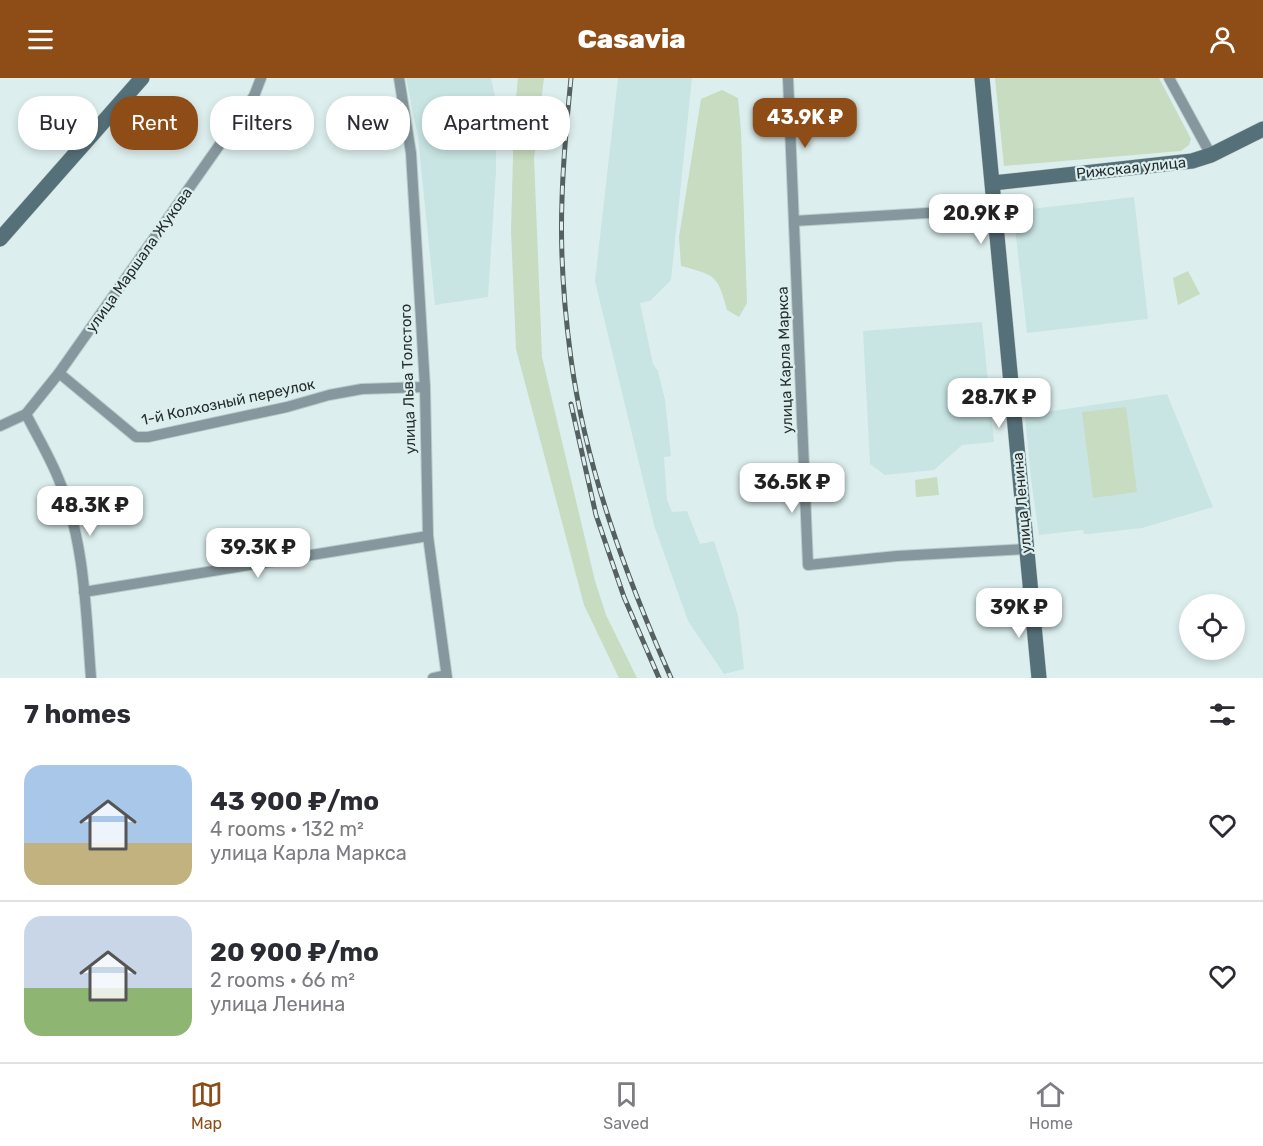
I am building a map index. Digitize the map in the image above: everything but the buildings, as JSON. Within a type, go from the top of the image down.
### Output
[{"type":"street","points":[[0,239],[142,78]]},
{"type":"street","name":"улица Маршала Жукова","points":[[0,426],[26,414],[59,373],[249,104],[261,78]]},
{"type":"street","name":"улица Льва Толстого","points":[[399,78],[411,153],[425,387],[428,536],[446,677]]},
{"type":"street","name":"улица Карла Маркса","points":[[788,78],[808,565],[897,556],[1027,549]]},
{"type":"street","name":"улица Ленина","points":[[982,78],[1039,678]]},
{"type":"street","points":[[1169,78],[1211,155]]},
{"type":"street","name":"Рижская улица","points":[[993,183],[1192,161],[1211,155],[1263,129]]},
{"type":"street","points":[[794,221],[994,209]]},
{"type":"street","name":"1-й Колхозный переулок","points":[[59,373],[136,437],[148,437],[363,389],[425,387]]},
{"type":"street","points":[[26,414],[60,480],[73,522],[84,592],[91,678]]},
{"type":"street","points":[[84,592],[428,536]]},
{"type":"street","points":[[433,678],[446,677]]},
{"type":"shaded area","points":[[406,78],[491,78],[495,96],[422,96],[422,150],[496,150],[488,297],[435,305],[418,137]]},
{"type":"shaded area","points":[[618,78],[692,78],[671,280],[650,301],[640,303],[653,364],[658,371],[665,400],[671,456],[664,457],[667,500],[672,512],[687,511],[700,544],[714,541],[738,615],[744,669],[724,674],[688,621],[654,525],[595,281]]},
{"type":"shaded area","points":[[1134,197],[1148,319],[1027,333],[1013,211]]},
{"type":"shaded area","points":[[982,322],[994,442],[962,445],[934,470],[885,475],[870,464],[863,331]]},
{"type":"shaded area","points":[[1167,394],[1213,507],[1142,528],[1089,534],[1084,534],[1083,530],[1039,535],[1025,415]]},
{"type":"green space","points":[[518,78],[544,78],[542,96],[516,96]]},
{"type":"green space","points":[[995,78],[1159,78],[1191,139],[1189,145],[1181,151],[1004,166]]},
{"type":"green space","points":[[722,90],[738,98],[741,131],[747,303],[739,317],[727,310],[721,290],[713,278],[681,266],[679,237],[701,99]]},
{"type":"green space","points":[[513,150],[535,150],[542,357],[595,581],[606,615],[637,678],[619,678],[584,605],[516,349],[511,231]]},
{"type":"green space","points":[[1188,271],[1200,294],[1178,305],[1173,278]]},
{"type":"green space","points":[[1126,407],[1137,492],[1093,498],[1082,412]]},
{"type":"green space","points":[[937,477],[939,495],[916,497],[915,480]]},
{"type":"railway","points":[[571,78],[563,169],[562,220],[563,279],[571,359],[597,481],[638,601],[671,678]]},
{"type":"railway","points":[[571,404],[596,515],[624,597],[659,678]]}]
